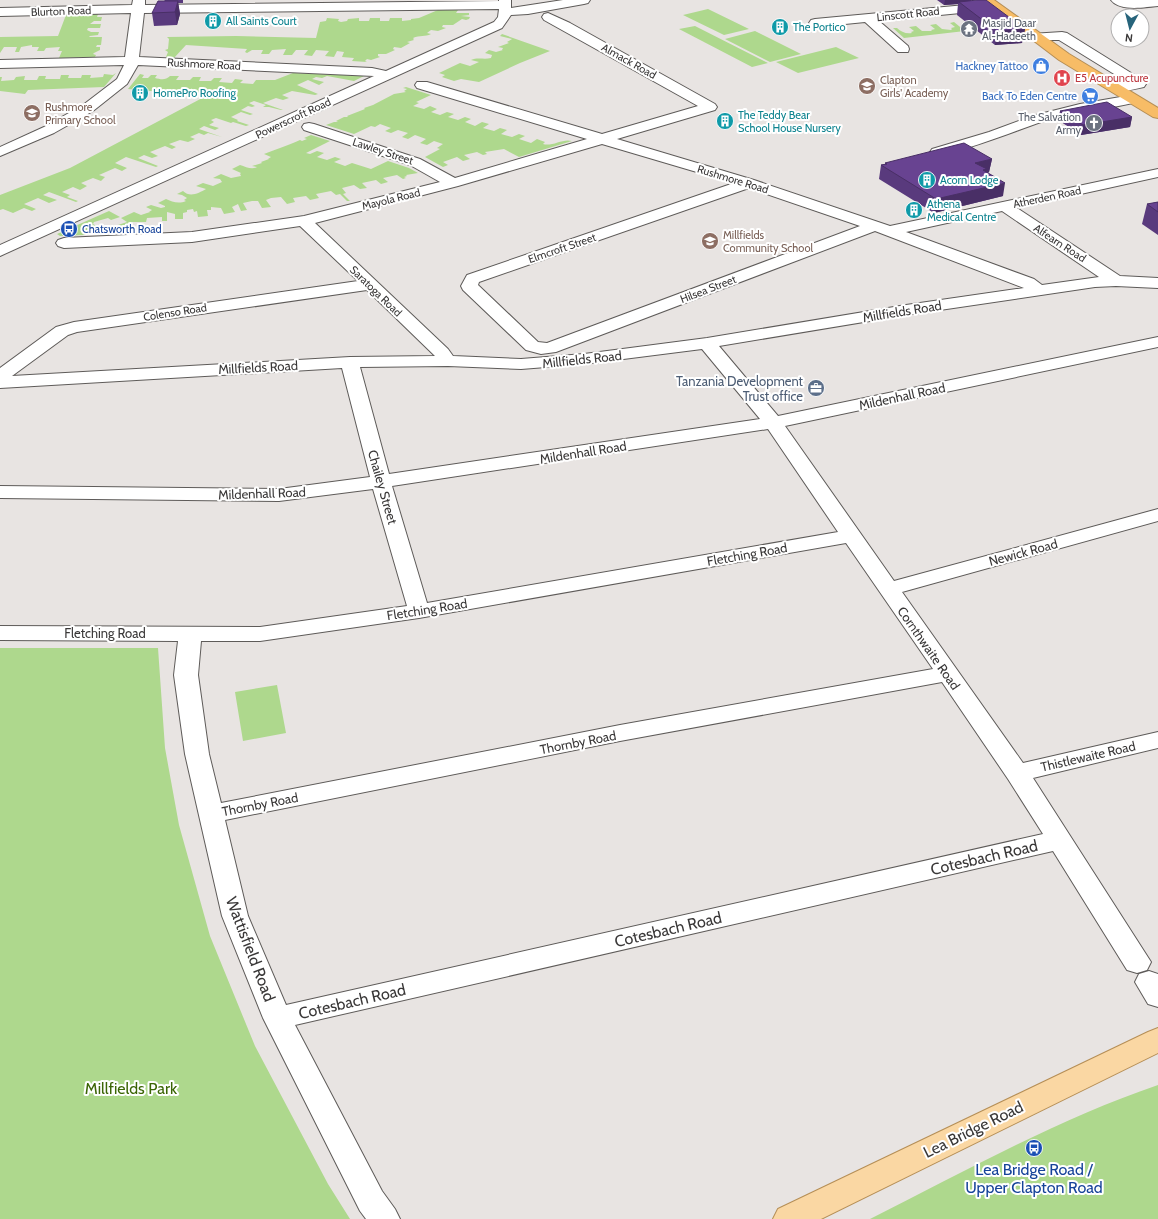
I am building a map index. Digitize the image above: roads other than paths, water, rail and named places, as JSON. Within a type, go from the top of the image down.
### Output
[{"type":"highway","points":[[991,3],[1036,38],[1132,98],[1155,110]]},
{"type":"main road","name":"Lea Bridge Road","points":[[789,1219],[1158,1040]]},
{"type":"street","points":[[505,5],[528,10],[584,0]]},
{"type":"street","points":[[1117,0],[1128,4],[1158,2]]},
{"type":"street","name":"Linscott Road","points":[[815,23],[991,3]]},
{"type":"street","points":[[0,152],[49,130],[88,108],[122,81],[126,76],[131,61],[139,4]]},
{"type":"street","name":"Blurton Road","points":[[0,12],[139,4],[505,5]]},
{"type":"street","name":"Powerscroft Road","points":[[0,251],[498,25],[503,21],[505,5]]},
{"type":"street","name":"Almack Road","points":[[548,18],[566,26],[710,107]]},
{"type":"street","name":"Linscott Road","points":[[868,18],[903,49]]},
{"type":"street","points":[[1036,38],[1062,36],[1139,84],[1116,88]]},
{"type":"street","name":"Rushmore Road","points":[[0,64],[131,61],[372,72],[407,81]]},
{"type":"street","points":[[1076,64],[1100,61]]},
{"type":"street","name":"Rushmore Road","points":[[422,85],[749,183],[882,229],[1028,283],[1039,290]]},
{"type":"street","points":[[925,155],[994,135],[1037,119],[1080,108],[1132,98]]},
{"type":"street","name":"Mayola Road","points":[[64,243],[192,237],[304,221],[453,183],[710,107]]},
{"type":"street","name":"Lawley Street","points":[[309,127],[415,162],[430,168],[453,183]]},
{"type":"street","name":"Atherden Road","points":[[882,229],[1004,206],[1158,173]]},
{"type":"street","name":"Elmcroft Street","points":[[541,349],[532,346],[469,286],[473,279],[749,183]]},
{"type":"street","name":"Alfearn Road","points":[[1004,206],[1116,281]]},
{"type":"street","name":"Saratoga Road","points":[[304,221],[442,353],[448,361]]},
{"type":"street","name":"Hilsea Street","points":[[541,349],[558,346],[882,229]]},
{"type":"street","name":"Millfields Road","points":[[0,382],[350,362],[448,361],[539,363],[604,357],[707,343],[1095,282],[1116,281],[1158,283]]},
{"type":"street","name":"Colenso Road","points":[[0,382],[3,375],[9,369],[62,331],[74,327],[369,284]]},
{"type":"street","name":"Mildenhall Road","points":[[0,492],[279,495],[381,483],[773,424],[1158,342]]},
{"type":"street","name":"Cornthwaite Road","points":[[707,343],[773,424],[850,536],[1018,773],[1148,980]]},
{"type":"street","name":"Chailey Street","points":[[350,362],[381,483],[419,611]]},
{"type":"street","name":"Newick Road","points":[[888,590],[1158,515]]},
{"type":"street","name":"Fletching Road","points":[[0,633],[260,634],[419,611],[850,536]]},
{"type":"street","name":"Wattisfield Road","points":[[190,633],[186,675],[197,754],[235,916],[277,1018],[371,1201],[384,1219]]},
{"type":"street","name":"Thornby Road","points":[[210,814],[628,732],[947,674]]},
{"type":"street","name":"Thistlewaite Road","points":[[1018,773],[1158,740]]},
{"type":"street","name":"Cotesbach Road","points":[[277,1018],[1059,840]]},
{"type":"place","name":"All Saints Court","points":[[213,21]]},
{"type":"place","name":"The Portico","points":[[780,27]]},
{"type":"place","name":"Masjid Daar Al-Hadeeth","points":[[969,29]]},
{"type":"place","name":"Hackney Tattoo","points":[[1041,66]]},
{"type":"place","name":"E5 Acupuncture","points":[[1062,78]]},
{"type":"place","name":"Clapton Girls' Academy","points":[[867,86]]},
{"type":"place","name":"HomePro Roofing","points":[[140,93]]},
{"type":"place","name":"Back To Eden Centre","points":[[1090,96]]},
{"type":"place","name":"Rushmore Primary School","points":[[32,113]]},
{"type":"place","name":"The Teddy Bear School House Nursery","points":[[725,121]]},
{"type":"place","name":"The Salvation Army","points":[[1094,123]]},
{"type":"place","name":"Acorn Lodge","points":[[927,180]]},
{"type":"place","name":"Athena Medical Centre","points":[[914,210]]},
{"type":"place","name":"Chatsworth Road","points":[[69,229]]},
{"type":"place","name":"Millfields Community School","points":[[710,241]]},
{"type":"place","name":"Tanzania Development Trust office","points":[[816,388]]},
{"type":"place","name":"Lea Bridge Road / Upper Clapton Road","points":[[1034,1148]]},
{"type":"park label","name":"Millfields Park","points":[[131,1088]]}]
